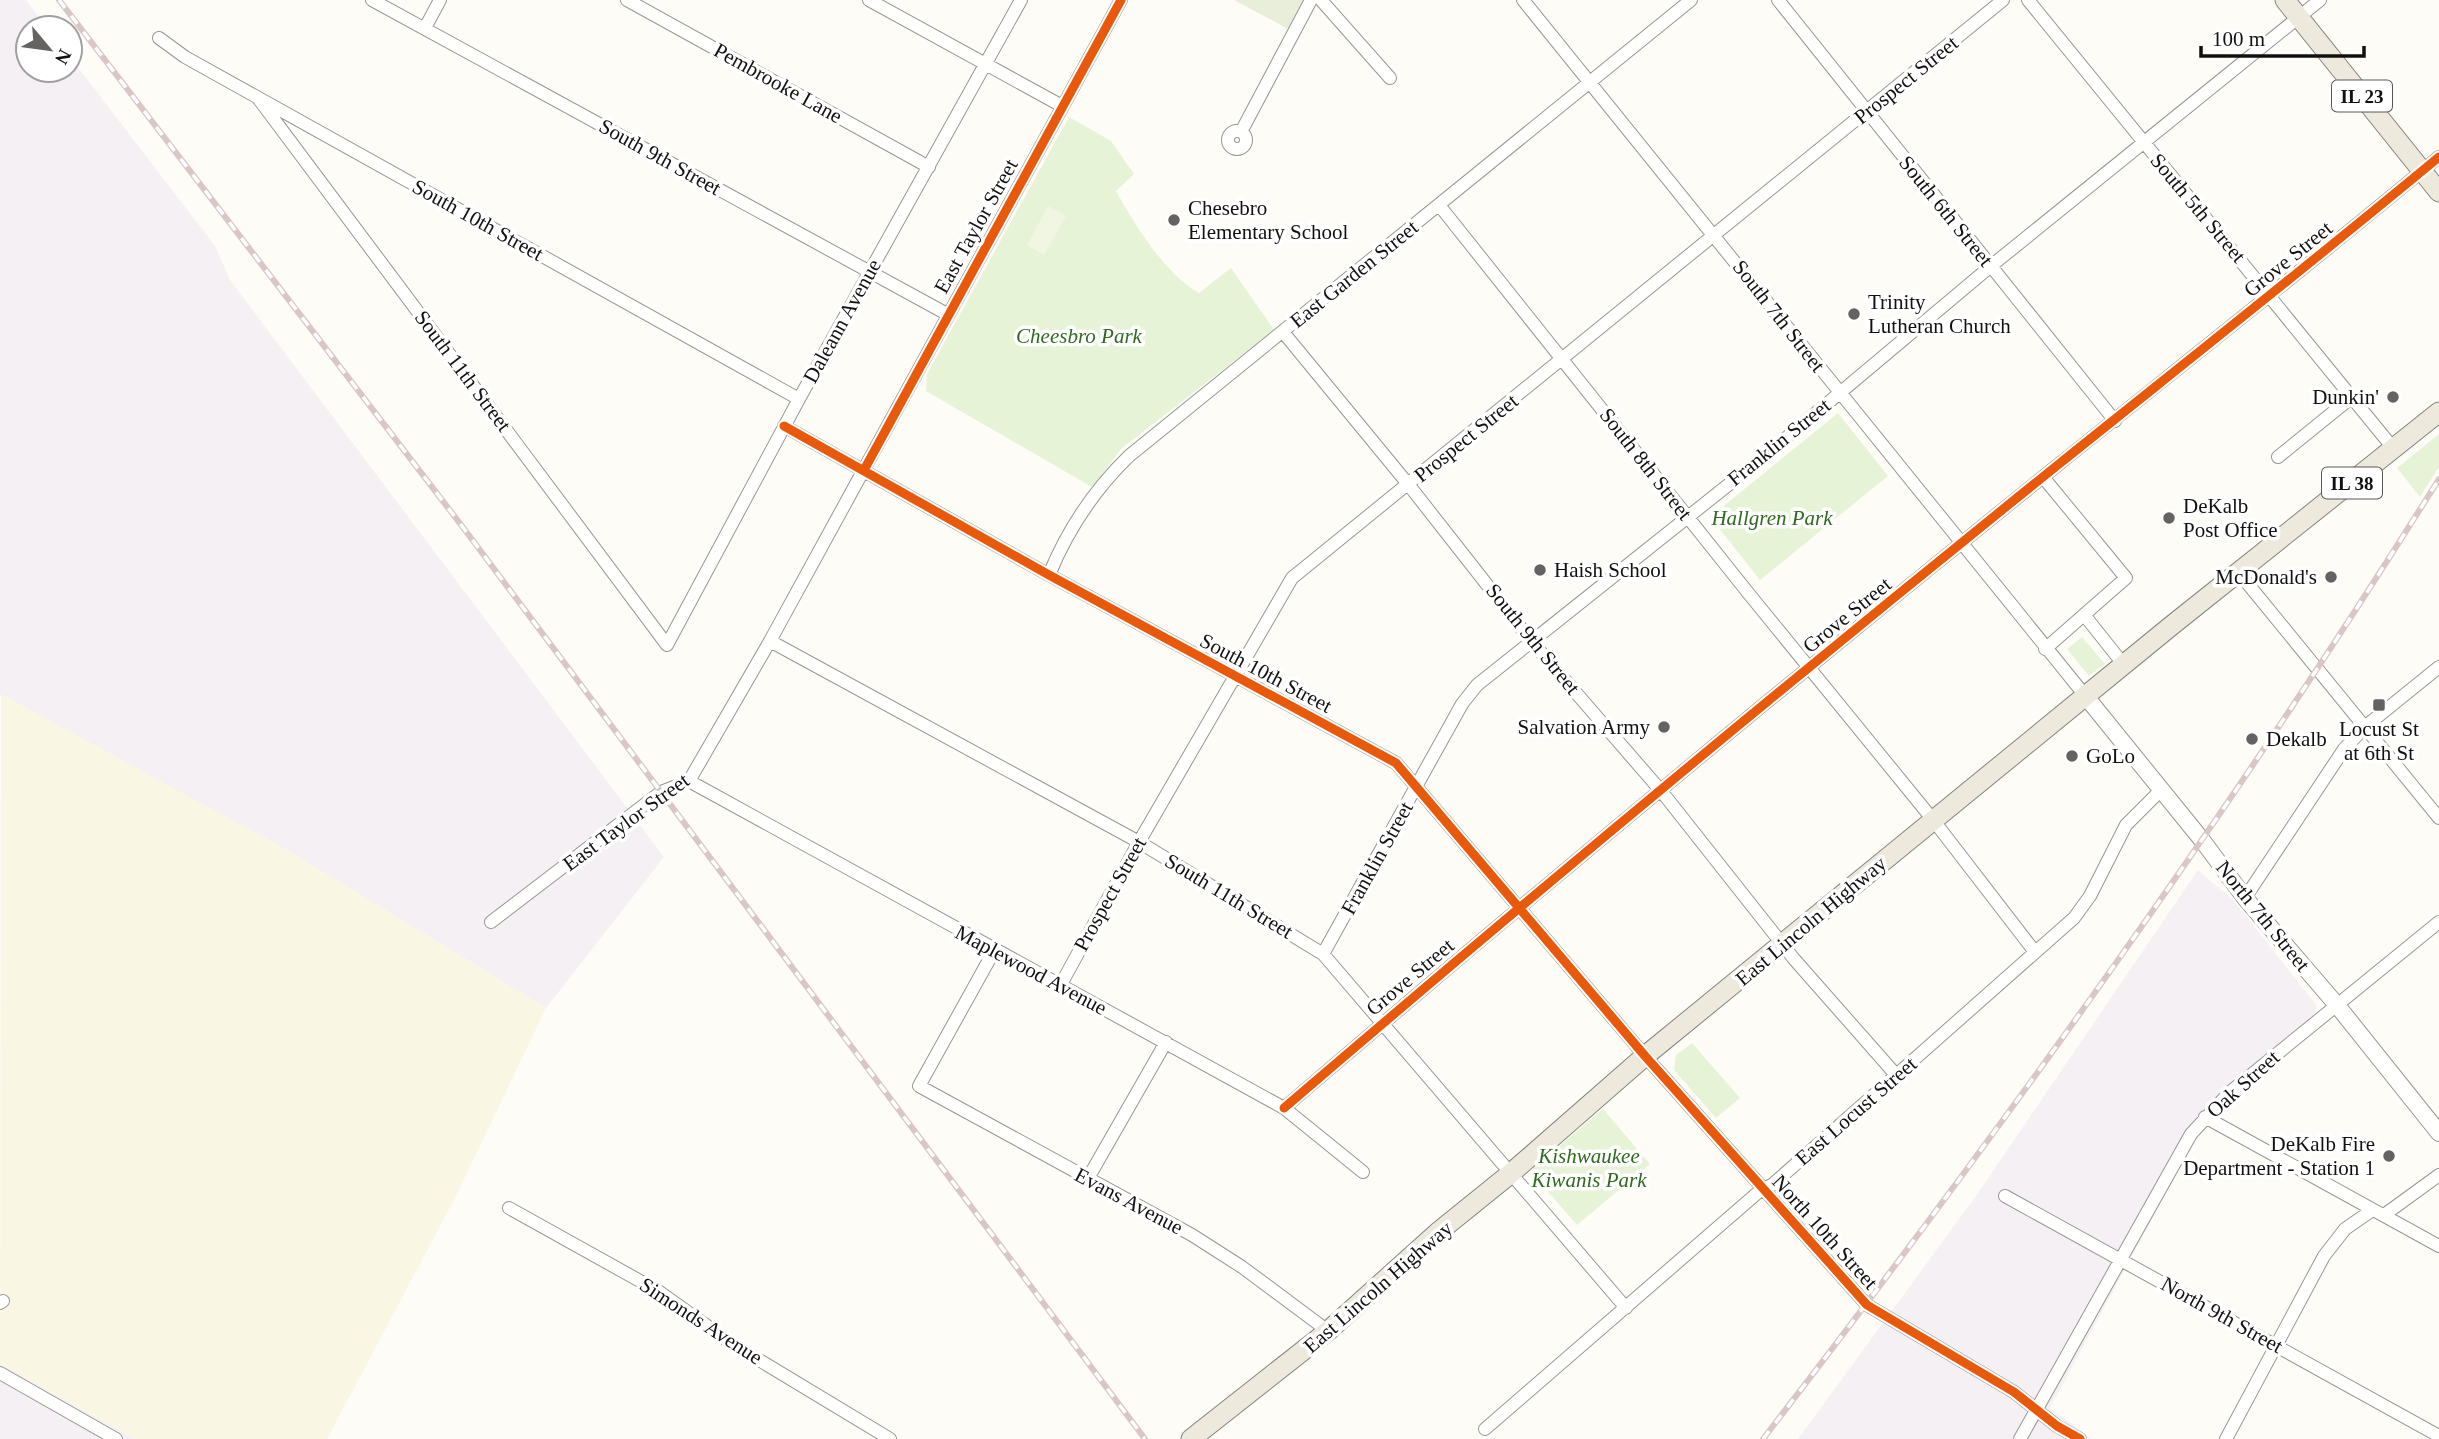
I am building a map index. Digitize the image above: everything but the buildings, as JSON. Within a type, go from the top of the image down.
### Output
[{"type":"main road","name":"IL 23","points":[[2285,0],[2439,192]]},
{"type":"main road","name":"East Lincoln Highway","points":[[1191,1439],[1328,1331],[1437,1233],[1510,1174],[1645,1056],[1784,946],[2124,665],[2439,412]]},
{"type":"street","name":"South 9th Street","points":[[372,0],[947,314]]},
{"type":"street","points":[[425,28],[440,0]]},
{"type":"street","name":"Pembrooke Lane","points":[[627,0],[929,167]]},
{"type":"street","points":[[869,0],[1062,106]]},
{"type":"street","name":"Daleann Avenue","points":[[667,645],[784,426],[1021,0]]},
{"type":"street","name":"East Taylor Street","points":[[491,922],[661,792],[690,781],[770,641],[1121,0]]},
{"type":"street","points":[[1241,131],[1311,0]]},
{"type":"street","points":[[1321,0],[1390,78]]},
{"type":"street","name":"South 7th Street","points":[[1523,0],[2087,698]]},
{"type":"street","name":"East Garden Street","points":[[1049,575],[1105,480],[1146,441],[1691,0]]},
{"type":"street","name":"South 6th Street","points":[[1778,0],[2115,421]]},
{"type":"street","name":"Prospect Street","points":[[1060,986],[1139,842],[1292,578],[2003,0]]},
{"type":"street","name":"South 5th Street","points":[[2028,0],[2393,448]]},
{"type":"street","name":"Franklin Street","points":[[1323,954],[1469,694],[1486,677],[1840,394],[1991,266],[2320,0]]},
{"type":"street","name":"South 10th Street","points":[[159,38],[184,57],[799,399]]},
{"type":"street","name":"South 11th Street","points":[[258,98],[667,645]]},
{"type":"street","name":"Grove Street","points":[[1284,1108],[1809,668],[2439,157]]},
{"type":"street","name":"South 8th Street","points":[[1439,205],[1564,358],[1687,517],[1934,821],[2035,952]]},
{"type":"street","name":"South 9th Street","points":[[1283,332],[1408,484],[1532,642],[1662,792],[1784,946]]},
{"type":"street","points":[[2278,457],[2352,397]]},
{"type":"street","name":"South 10th Street","points":[[784,426],[1049,575],[1396,764],[1645,1056]]},
{"type":"street","points":[[2043,477],[2126,578],[2085,617],[2045,649]]},
{"type":"street","points":[[2239,573],[2439,818]]},
{"type":"street","points":[[2085,617],[2124,665]]},
{"type":"street","name":"South 11th Street","points":[[770,641],[1139,842],[1323,954],[1626,1308]]},
{"type":"street","points":[[2245,898],[2339,757],[2366,726],[2439,667]]},
{"type":"street","name":"North 7th Street","points":[[2087,698],[2245,898],[2336,1004],[2439,1133]]},
{"type":"street","name":"Maplewood Avenue","points":[[690,781],[994,951],[1284,1108],[1363,1172]]},
{"type":"street","name":"East Locust Street","points":[[1485,1429],[1762,1189],[1772,1185],[2080,911],[2126,825],[2161,790]]},
{"type":"street","name":"Oak Street","points":[[2021,1439],[2191,1134],[2205,1117],[2336,1004],[2439,922]]},
{"type":"street","points":[[1784,946],[1897,1076]]},
{"type":"street","name":"Evans Avenue","points":[[994,951],[919,1086],[1192,1235],[1242,1267],[1328,1331]]},
{"type":"street","points":[[1087,1180],[1166,1042]]},
{"type":"street","name":"North 10th Street","points":[[1645,1056],[1867,1305],[2014,1392],[2080,1439]]},
{"type":"street","points":[[2205,1117],[2439,1246]]},
{"type":"street","points":[[2226,1439],[2275,1345],[2337,1238],[2439,1175]]},
{"type":"street","name":"North 9th Street","points":[[2005,1196],[2436,1433]]},
{"type":"street","name":"Simonds Avenue","points":[[509,1208],[658,1291],[731,1343],[890,1439]]},
{"type":"street","points":[[0,1373],[116,1439]]},
{"type":"shaded area","points":[[0,0],[26,0],[36,14],[14,14],[14,84],[84,84],[84,75],[215,246],[230,280],[664,857],[546,1008],[283,848],[0,695]]},
{"type":"shaded area","points":[[1,694],[283,848],[546,1008],[456,1196],[327,1439],[135,1439],[0,1364]]},
{"type":"shaded area","points":[[2198,870],[2234,901],[2317,1006],[2312,1018],[2211,1101],[2180,1167],[2050,1408],[2092,1439],[1798,1439],[1976,1196]]},
{"type":"shaded area","points":[[0,1364],[4,1366],[136,1439],[0,1439]]},
{"type":"green space","points":[[1234,0],[1306,0],[1290,30]]},
{"type":"green space","name":"Cheesbro Park","points":[[1069,117],[1111,141],[1134,174],[1116,191],[1141,233],[1163,262],[1199,293],[1231,268],[1274,330],[1122,448],[1092,487],[926,391],[927,374]]},
{"type":"green space","points":[[1048,206],[1066,216],[1044,255],[1027,245]]},
{"type":"green space","name":"Hallgren Park","points":[[1838,413],[1888,476],[1760,580],[1710,517]]},
{"type":"green space","points":[[2439,434],[2439,467],[2420,497],[2397,468]]},
{"type":"green space","points":[[2082,637],[2105,664],[2089,676],[2067,649]]},
{"type":"green space","points":[[1692,1043],[1740,1098],[1716,1118],[1674,1070],[1676,1055]]},
{"type":"green space","name":"Kishwaukee Kiwanis Park","points":[[1603,1109],[1650,1164],[1577,1225],[1530,1171]]},
{"type":"railway","points":[[59,0],[465,530],[1145,1439]]},
{"type":"railway","points":[[1763,1439],[1940,1205],[2113,968],[2279,726],[2439,479]]},
{"type":"cycle path","points":[[864,470],[1121,0]]},
{"type":"cycle path","points":[[1284,1108],[1766,703],[2439,157]]},
{"type":"cycle path","points":[[784,426],[1049,575],[1396,763],[1645,1056],[1867,1305],[2014,1392],[2057,1426],[2080,1439]]},
{"type":"place","name":"Chesebro Elementary School","points":[[1174,220]]},
{"type":"place","name":"Trinity Lutheran Church","points":[[1854,314]]},
{"type":"place","name":"Dunkin'","points":[[2393,397]]},
{"type":"place","name":"DeKalb Post Office","points":[[2169,518]]},
{"type":"place","name":"Haish School","points":[[1540,570]]},
{"type":"place","name":"McDonald's","points":[[2331,577]]},
{"type":"place","name":"Locust St at 6th St","points":[[2379,705]]},
{"type":"place","name":"Salvation Army","points":[[1664,727]]},
{"type":"place","name":"Dekalb","points":[[2252,739]]},
{"type":"place","name":"GoLo","points":[[2072,756]]},
{"type":"place","name":"DeKalb Fire Department - Station 1","points":[[2389,1156]]}]
